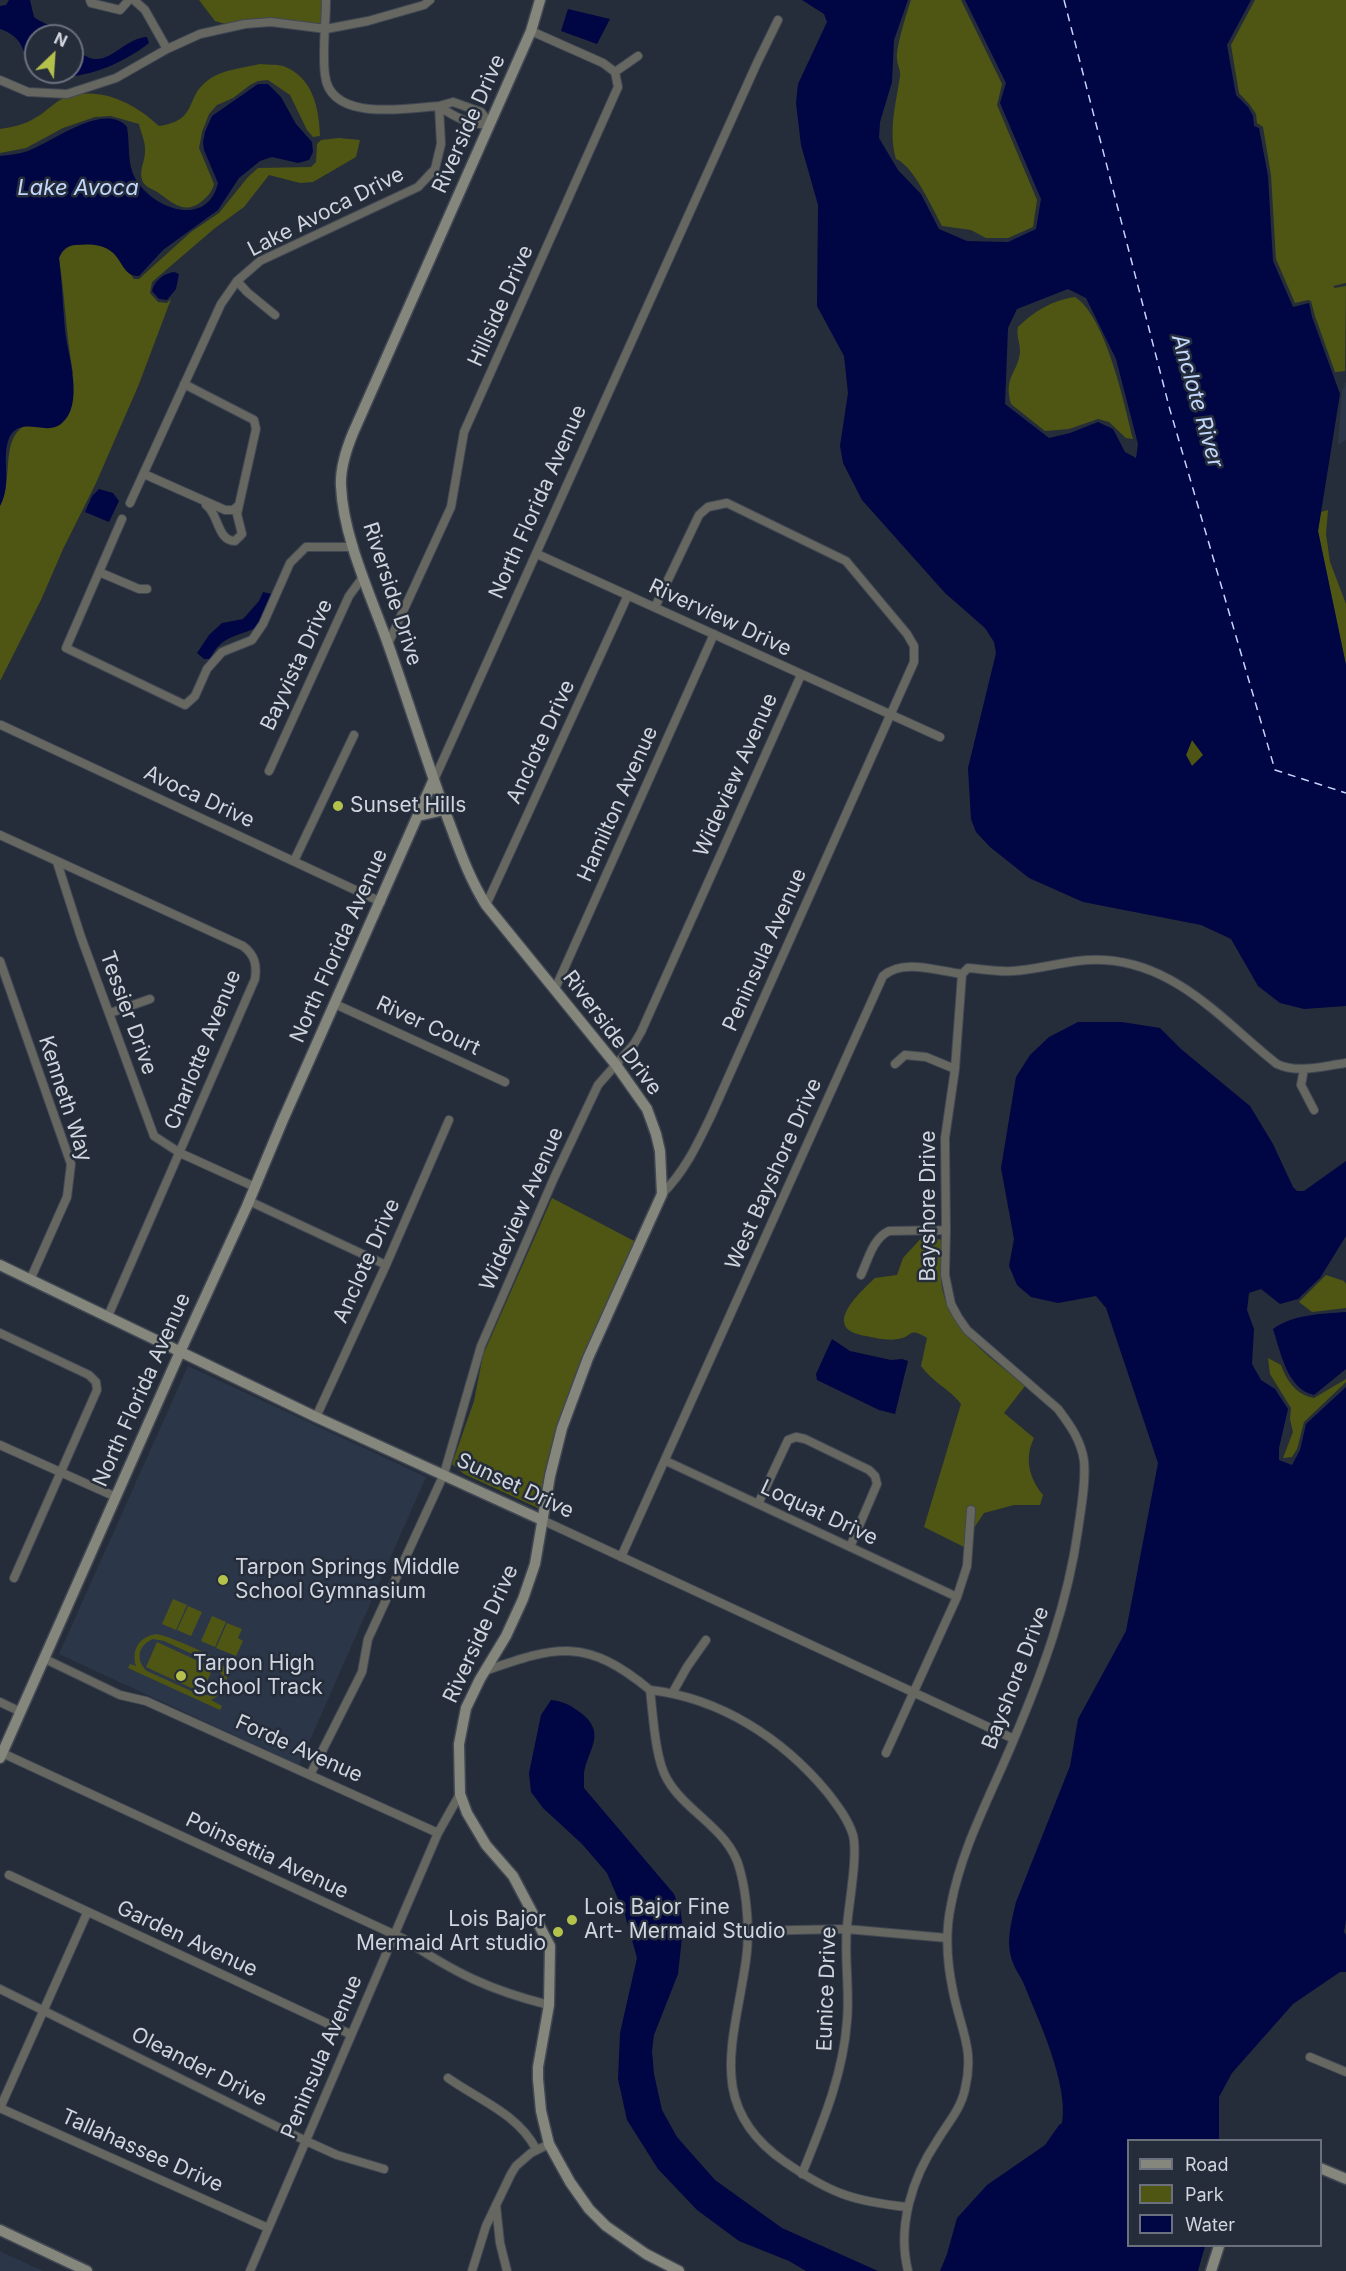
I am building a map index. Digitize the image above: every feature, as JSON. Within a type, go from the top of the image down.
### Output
[{"type":"street","points":[[90,0],[92,3],[120,10],[129,0]]},
{"type":"street","points":[[134,0],[145,10],[167,49]]},
{"type":"street","points":[[326,0],[324,77],[340,100],[364,110],[381,111],[439,106],[453,102],[481,112],[490,124],[477,126],[451,115],[439,106]]},
{"type":"street","points":[[0,80],[28,92],[67,94],[116,78],[167,49],[200,34],[245,24],[271,22],[326,29],[368,21],[424,5],[430,0]]},
{"type":"street","name":"Riverside Drive","points":[[540,0],[531,31],[346,450],[341,486],[347,523],[363,577],[388,644],[433,781],[471,880],[486,905],[616,1065],[647,1109],[656,1134],[662,1166],[662,1194],[588,1358],[562,1428],[550,1476],[535,1564],[526,1593],[506,1636],[469,1698],[462,1718],[459,1744],[460,1794],[467,1813],[486,1845],[513,1876],[550,1946],[549,2005],[538,2067],[541,2111],[549,2144],[582,2200],[606,2226],[646,2254],[679,2271]]},
{"type":"street","name":"North Florida Avenue","points":[[1,1754],[249,1201],[433,781],[747,83],[778,20]]},
{"type":"street","points":[[531,31],[603,63],[615,72],[638,56]]},
{"type":"street","name":"Hillside Drive","points":[[388,644],[451,507],[464,432],[618,87],[615,72]]},
{"type":"street","name":"Lake Avoca Drive","points":[[130,503],[221,304],[237,281],[260,261],[418,188],[435,169],[441,144],[439,106]]},
{"type":"street","points":[[237,281],[275,315]]},
{"type":"street","points":[[184,384],[254,420],[256,429],[237,514],[242,534],[238,540],[230,542],[223,536],[213,511],[197,498]]},
{"type":"street","points":[[144,474],[225,510],[233,510],[239,505]]},
{"type":"street","name":"Peninsula Avenue","points":[[655,607],[699,515],[708,507],[727,503],[846,561],[904,630],[914,646],[914,662],[711,1116],[689,1162],[662,1194]]},
{"type":"street","points":[[122,519],[66,648],[185,705],[195,696],[207,669],[222,652],[252,640],[263,624],[290,563],[306,547],[354,547]]},
{"type":"street","name":"Riverview Drive","points":[[537,554],[940,737]]},
{"type":"street","points":[[99,572],[139,589],[147,589]]},
{"type":"street","name":"Bayvista Drive","points":[[269,771],[349,596],[363,577]]},
{"type":"street","name":"Anclote Drive","points":[[486,905],[628,595]]},
{"type":"street","name":"Hamilton Avenue","points":[[555,989],[714,634]]},
{"type":"street","name":"Wideview Avenue","points":[[311,1773],[362,1672],[368,1639],[444,1474],[481,1346],[554,1178],[598,1085],[641,1032],[801,675]]},
{"type":"street","name":"Avoca Drive","points":[[1,724],[381,902]]},
{"type":"street","points":[[294,861],[354,735]]},
{"type":"street","points":[[418,816],[444,810]]},
{"type":"street","name":"Charlotte Avenue","points":[[0,835],[243,946],[253,955],[256,967],[255,979],[108,1316]]},
{"type":"street","name":"Tessier Drive","points":[[57,862],[81,937],[154,1136],[180,1153],[255,1187]]},
{"type":"street","points":[[962,974],[968,968],[1012,971],[1086,960],[1125,962],[1177,982],[1277,1064],[1285,1068],[1304,1069],[1346,1063]]},
{"type":"street","name":"Kenneth Way","points":[[0,961],[71,1164],[67,1197],[30,1280]]},
{"type":"street","name":"West Bayshore Drive","points":[[621,1557],[883,976],[891,969],[902,966],[962,974]]},
{"type":"street","name":"Bayshore Drive","points":[[908,2271],[905,2253],[907,2206],[928,2154],[962,2100],[968,2075],[968,2047],[953,1992],[947,1938],[950,1907],[960,1867],[1014,1739],[1059,1618],[1069,1582],[1082,1499],[1084,1461],[1075,1433],[1058,1409],[967,1330],[958,1317],[947,1291],[945,1138],[955,1070],[962,974]]},
{"type":"street","points":[[110,1013],[150,999]]},
{"type":"street","name":"River Court","points":[[335,1004],[506,1082]]},
{"type":"street","points":[[895,1064],[905,1055],[926,1058],[955,1070]]},
{"type":"street","points":[[1304,1069],[1300,1085],[1314,1110]]},
{"type":"street","name":"Anclote Drive","points":[[316,1417],[386,1265],[449,1119]]},
{"type":"street","points":[[249,1201],[386,1265]]},
{"type":"street","points":[[861,1275],[877,1240],[884,1233],[946,1230]]},
{"type":"street","name":"Sunset Drive","points":[[0,1265],[316,1417],[444,1474],[1014,1739]]},
{"type":"street","points":[[0,1333],[89,1375],[96,1382],[97,1394],[14,1578]]},
{"type":"street","points":[[758,1504],[788,1440],[796,1437],[805,1439],[869,1470],[875,1476],[877,1484],[850,1547]]},
{"type":"street","points":[[0,1445],[116,1497]]},
{"type":"street","name":"Loquat Drive","points":[[666,1461],[957,1597]]},
{"type":"street","points":[[886,1754],[957,1597],[966,1566],[971,1510]]},
{"type":"street","points":[[485,1671],[551,1651],[570,1651],[607,1660],[620,1666],[650,1690],[673,1692],[687,1666],[706,1640]]},
{"type":"street","name":"Forde Avenue","points":[[45,1659],[120,1695],[147,1701],[311,1773],[438,1833]]},
{"type":"street","points":[[650,1690],[665,1776],[674,1790],[719,1833],[729,1846],[740,1869],[747,1931],[746,1960],[733,2035],[730,2071],[731,2087],[743,2117],[758,2138],[777,2157],[802,2174],[838,2193],[862,2201],[907,2206]]},
{"type":"street","name":"Eunice Drive","points":[[673,1692],[726,1711],[779,1745],[821,1786],[843,1814],[853,1835],[853,1860],[846,1929],[848,2012],[842,2063],[831,2099],[802,2174]]},
{"type":"street","points":[[0,1702],[21,1712]]},
{"type":"street","name":"Poinsettia Avenue","points":[[1,1754],[394,1934],[452,1970],[484,1985],[503,1993],[549,2005]]},
{"type":"street","name":"Peninsula Avenue","points":[[250,2271],[438,1833],[460,1794]]},
{"type":"street","name":"Garden Avenue","points":[[9,1875],[350,2034]]},
{"type":"street","points":[[0,2108],[87,1913]]},
{"type":"street","points":[[747,1931],[846,1929],[947,1938]]},
{"type":"street","name":"Oleander Drive","points":[[0,1989],[306,2141],[337,2155],[384,2169]]},
{"type":"street","points":[[1310,2056],[1346,2072]]},
{"type":"street","points":[[448,2078],[503,2112],[520,2126],[536,2149]]},
{"type":"street","name":"Tallahassee Drive","points":[[0,2108],[268,2228]]},
{"type":"street","points":[[472,2271],[482,2237],[511,2174],[516,2166],[536,2149],[549,2144]]},
{"type":"street","points":[[1322,2169],[1346,2179]]},
{"type":"street","points":[[496,2205],[500,2243],[507,2271]]},
{"type":"street","points":[[0,2230],[87,2271]]},
{"type":"street","points":[[1211,2271],[1219,2247]]},
{"type":"shaded area","points":[[1346,382],[1346,440],[1338,445],[1342,391]]},
{"type":"shaded area","points":[[188,1366],[426,1477],[299,1765],[59,1654]]},
{"type":"shaded area","points":[[0,2251],[42,2271],[0,2271]]},
{"type":"green space","points":[[199,0],[322,0],[322,24],[271,18],[225,24],[215,21]]},
{"type":"green space","points":[[911,0],[961,0],[1002,84],[997,105],[1037,200],[1033,227],[1008,238],[986,238],[971,230],[942,226],[916,178],[896,159],[893,128],[900,74],[897,53]]},
{"type":"green space","points":[[1255,0],[1346,0],[1346,283],[1333,286],[1335,288],[1346,286],[1345,371],[1335,372],[1311,301],[1295,303],[1276,259],[1271,175],[1263,127],[1257,123],[1256,114],[1239,93],[1231,45]]},
{"type":"green space","points":[[260,64],[283,66],[293,71],[308,86],[316,104],[320,136],[313,137],[307,130],[290,95],[268,80],[250,85],[233,98],[217,105],[209,114],[199,148],[214,184],[207,196],[195,206],[180,206],[145,185],[141,173],[145,145],[139,124],[111,116],[95,117],[63,128],[26,148],[0,153],[0,129],[31,120],[62,99],[88,94],[114,98],[138,110],[159,126],[172,123],[186,114],[195,95],[212,77]]},
{"type":"green space","points":[[339,138],[360,140],[356,157],[313,182],[300,183],[269,175],[244,207],[215,228],[152,282],[150,293],[158,302],[167,303],[171,299],[139,384],[96,483],[0,681],[0,506],[4,495],[12,441],[73,373],[59,258],[69,247],[76,244],[101,245],[114,253],[134,279],[139,279],[191,232],[219,213],[258,168],[311,167],[316,162],[317,144],[321,140]]},
{"type":"green space","points":[[1075,297],[1086,307],[1105,341],[1133,439],[1126,438],[1109,422],[1098,419],[1069,429],[1045,431],[1011,404],[1010,380],[1020,351],[1018,327],[1044,307]]},
{"type":"green space","points":[[1328,510],[1326,534],[1330,562],[1346,604],[1346,665],[1318,531],[1321,512]]},
{"type":"green space","points":[[1192,740],[1204,755],[1192,766],[1186,755]]},
{"type":"green space","points":[[552,1198],[636,1242],[605,1312],[540,1509],[464,1474],[452,1464],[474,1401],[483,1355]]},
{"type":"green space","points":[[924,1235],[942,1240],[943,1292],[956,1321],[976,1345],[1025,1386],[1004,1413],[1034,1438],[1029,1453],[1031,1475],[1043,1495],[1040,1505],[1014,1505],[984,1513],[974,1528],[975,1507],[968,1506],[964,1547],[924,1527],[961,1404],[921,1366],[927,1338],[917,1333],[894,1340],[866,1336],[852,1332],[846,1326],[844,1319],[853,1302],[875,1278],[897,1275],[903,1258]]},
{"type":"green space","points":[[1326,1275],[1344,1281],[1346,1284],[1346,1308],[1312,1312],[1299,1302]]},
{"type":"green space","points":[[1268,1358],[1281,1365],[1293,1387],[1314,1398],[1346,1379],[1346,1382],[1304,1422],[1297,1449],[1292,1457],[1283,1458],[1293,1432],[1290,1419],[1291,1408],[1270,1374]]},
{"type":"green space","points":[[173,1599],[187,1605],[176,1630],[162,1624]]},
{"type":"green space","points":[[188,1606],[202,1612],[191,1636],[177,1630]]},
{"type":"green space","points":[[212,1616],[226,1622],[215,1647],[201,1641]]},
{"type":"green space","points":[[227,1623],[242,1629],[238,1638],[243,1641],[236,1656],[216,1648]]},
{"type":"green space","points":[[156,1634],[170,1638],[220,1662],[226,1673],[226,1684],[224,1689],[211,1700],[222,1706],[220,1710],[128,1668],[130,1664],[136,1666],[135,1655],[138,1645]],"holes":[[[153,1639],[164,1641],[214,1664],[222,1675],[219,1688],[210,1695],[200,1695],[147,1671],[141,1662],[141,1649]]]},
{"type":"green space","points":[[157,1642],[213,1668],[202,1693],[146,1667]]},
{"type":"water","points":[[9,0],[30,0],[34,17],[46,24],[24,24],[24,52],[14,36],[0,29],[0,6],[6,5]]},
{"type":"water","name":"Anclote River","points":[[802,0],[908,0],[894,40],[892,82],[880,122],[879,138],[898,170],[921,194],[939,229],[967,241],[1008,242],[1036,229],[1041,199],[1000,103],[1006,83],[965,0],[1251,0],[1227,45],[1236,95],[1248,107],[1253,116],[1254,126],[1259,128],[1268,176],[1273,261],[1293,307],[1309,303],[1340,394],[1318,531],[1346,665],[1346,1006],[1304,1009],[1280,1003],[1258,986],[1231,939],[1201,925],[1083,902],[1029,878],[990,847],[976,832],[971,819],[968,768],[996,653],[994,642],[985,628],[945,593],[862,500],[843,463],[840,446],[848,393],[844,356],[817,306],[818,205],[801,145],[796,103],[798,84],[827,22],[824,14]],"holes":[[[1068,289],[1086,298],[1116,359],[1138,444],[1136,458],[1125,452],[1113,429],[1098,422],[1049,438],[1005,404],[1008,328],[1017,309]],[[1192,740],[1203,755],[1192,766],[1186,755]]]},
{"type":"water","points":[[568,9],[610,19],[597,44],[561,31]]},
{"type":"water","points":[[147,37],[149,43],[119,62],[84,74],[84,55],[92,59],[102,59],[137,39]]},
{"type":"water","name":"Lake Avoca","points":[[258,84],[268,84],[281,97],[296,124],[312,142],[313,152],[309,160],[298,163],[272,157],[260,161],[239,178],[218,210],[163,250],[139,276],[130,274],[115,255],[104,247],[73,245],[63,250],[59,258],[65,331],[73,380],[72,405],[68,416],[55,427],[21,427],[10,436],[6,452],[6,488],[0,506],[0,156],[28,151],[92,121],[117,120],[127,127],[132,172],[143,189],[166,205],[191,210],[203,206],[212,197],[218,183],[204,150],[203,142],[212,116]]},
{"type":"water","points":[[174,272],[179,274],[176,289],[167,300],[159,299],[152,291],[155,284],[163,276]]},
{"type":"water","points":[[99,489],[113,493],[119,501],[109,522],[85,512],[92,496]]},
{"type":"water","points":[[263,592],[272,594],[256,628],[224,641],[210,659],[204,659],[197,653],[209,635],[222,623],[243,619],[259,601]]},
{"type":"water","points":[[1078,1022],[1122,1022],[1160,1028],[1181,1049],[1250,1106],[1297,1191],[1304,1191],[1346,1161],[1346,1236],[1320,1278],[1298,1299],[1280,1304],[1261,1289],[1249,1293],[1247,1310],[1254,1329],[1252,1364],[1261,1380],[1275,1389],[1288,1409],[1279,1448],[1279,1460],[1292,1465],[1300,1450],[1306,1424],[1346,1387],[1346,1920],[1344,1932],[1346,1935],[1346,1972],[1340,1972],[1293,2004],[1232,2073],[1219,2097],[1219,2139],[1127,2139],[1127,2247],[1205,2247],[1198,2271],[940,2271],[957,2218],[987,2185],[1045,2145],[1062,2123],[1063,2107],[1057,2071],[1036,2014],[1012,1960],[1009,1944],[1010,1930],[1016,1902],[1070,1766],[1078,1719],[1126,1631],[1158,1463],[1106,1308],[1096,1296],[1058,1303],[1031,1297],[1017,1285],[1009,1266],[1014,1239],[1001,1168],[1016,1077],[1030,1055],[1049,1037]]},
{"type":"water","points":[[1346,1312],[1346,1369],[1314,1395],[1305,1391],[1297,1386],[1286,1369],[1273,1329],[1290,1320],[1317,1314]]},
{"type":"water","points":[[832,1339],[850,1351],[891,1360],[908,1361],[895,1414],[879,1410],[817,1380],[816,1374]]},
{"type":"water","points":[[551,1700],[571,1706],[589,1720],[593,1727],[594,1742],[584,1773],[584,1788],[674,1894],[680,1908],[683,1928],[678,1974],[654,2035],[652,2051],[654,2074],[662,2110],[677,2137],[715,2180],[782,2228],[878,2271],[806,2271],[789,2261],[739,2241],[697,2210],[658,2169],[627,2120],[618,2079],[620,2033],[637,1958],[625,1915],[607,1873],[582,1844],[543,1808],[531,1792],[529,1773],[541,1715]]},
{"type":"ferry route","points":[[1064,0],[1170,410],[1275,770],[1346,793]]},
{"type":"place","name":"Sunset Hills","points":[[338,806]]},
{"type":"place","name":"Tarpon Springs Middle School Gymnasium","points":[[223,1580]]},
{"type":"place","name":"Tarpon High School Track","points":[[181,1676]]},
{"type":"place","name":"Lois Bajor Fine Art- Mermaid Studio","points":[[572,1920]]},
{"type":"place","name":"Lois Bajor Mermaid Art studio","points":[[558,1932]]}]
